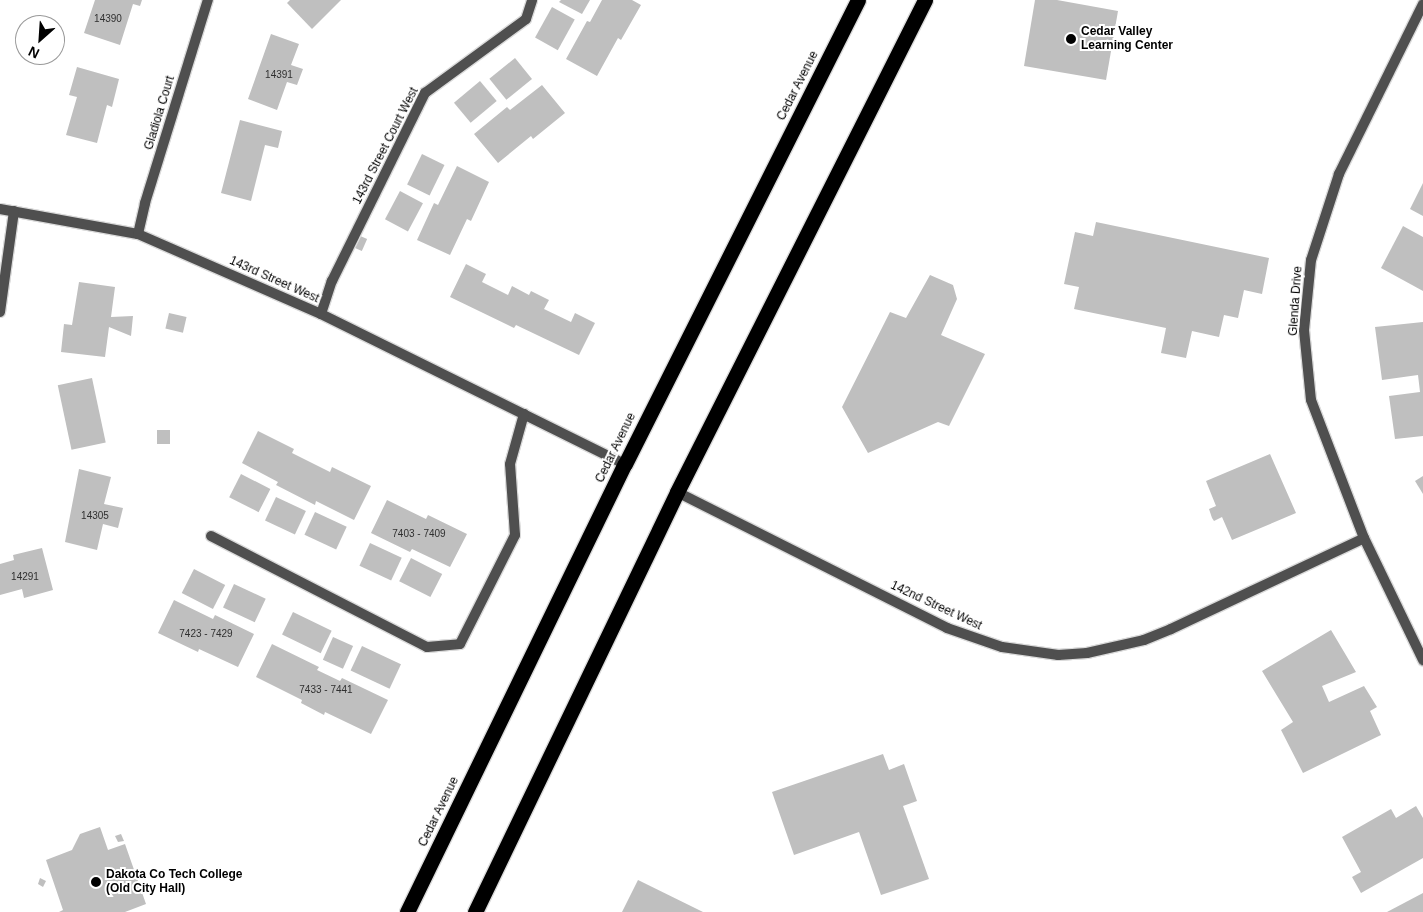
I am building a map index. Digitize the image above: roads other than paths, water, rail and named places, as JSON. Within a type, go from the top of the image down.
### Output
[{"type":"highway","name":"Cedar Avenue","points":[[407,912],[625,464],[858,0]]},
{"type":"highway","points":[[475,912],[677,492],[924,0]]},
{"type":"street","name":"Gladiola Court","points":[[138,234],[145,203],[208,0]]},
{"type":"street","name":"143rd Street Court West","points":[[321,314],[332,282],[425,93],[526,19],[532,0]]},
{"type":"street","name":"Glenda Drive","points":[[1423,4],[1339,174],[1311,260],[1304,330],[1311,400],[1364,538],[1423,660]]},
{"type":"street","name":"143rd Street West","points":[[0,209],[138,234],[321,314],[625,464]]},
{"type":"street","points":[[0,312],[14,211]]},
{"type":"street","points":[[211,536],[427,647],[460,644],[515,535],[510,464],[524,414]]},
{"type":"street","name":"142nd Street West","points":[[677,492],[947,628],[1002,647],[1052,654],[1087,653],[1144,640],[1364,538]]},
{"type":"place","name":"Cedar Valley Learning Center","points":[[1071,39]]},
{"type":"place","name":"Dakota Co Tech College (Old City Hall)","points":[[96,882]]}]
